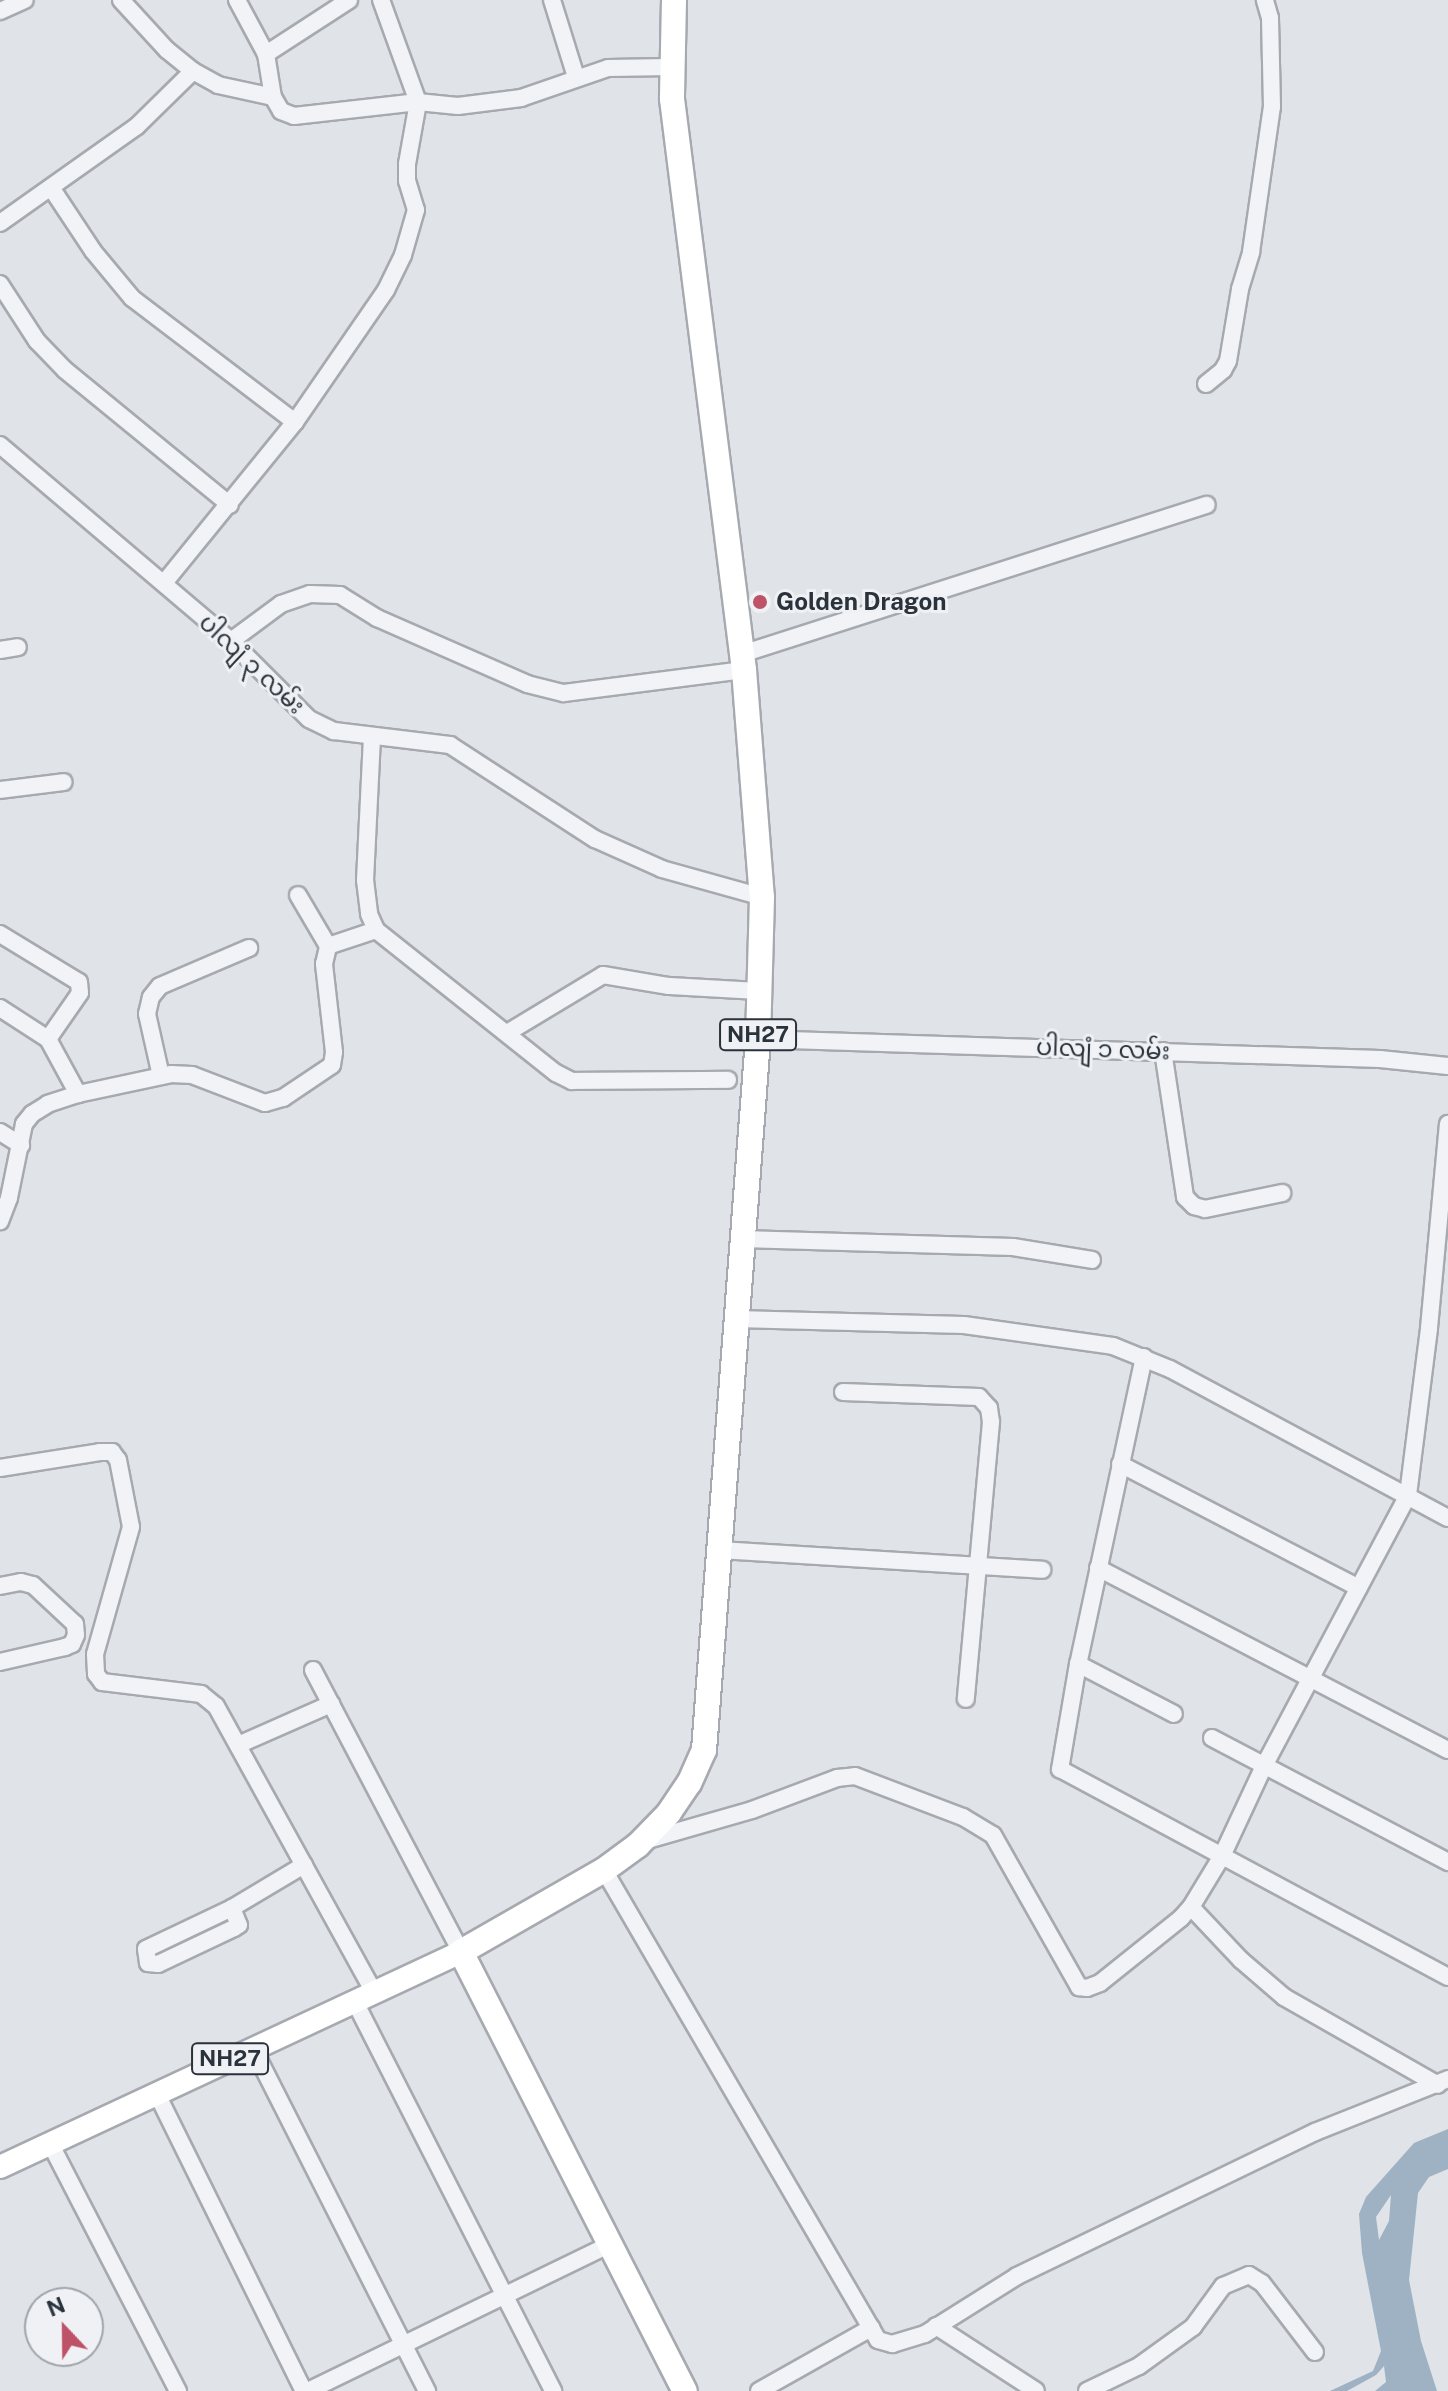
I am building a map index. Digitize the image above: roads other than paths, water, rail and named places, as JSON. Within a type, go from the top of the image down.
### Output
[{"type":"highway","name":"NH27","points":[[461,1952],[604,1870],[640,1842],[676,1803],[704,1750],[758,1039],[762,897],[743,662],[672,99],[674,0]]},
{"type":"highway","points":[[461,1952],[685,2391]]},
{"type":"main road","name":"NH27","points":[[0,2167],[363,1995],[461,1952]]},
{"type":"street","points":[[0,11],[25,0]]},
{"type":"street","points":[[121,0],[167,50],[193,71],[218,85],[273,97]]},
{"type":"street","points":[[237,0],[266,54],[273,97],[281,111],[294,116],[418,102],[458,106],[521,98],[608,68],[671,67]]},
{"type":"street","points":[[266,54],[349,0]]},
{"type":"street","points":[[164,583],[295,422],[386,290],[403,255],[416,210],[407,181],[407,164],[418,102],[381,0]]},
{"type":"street","points":[[552,0],[576,77]]},
{"type":"street","points":[[1206,384],[1223,370],[1228,361],[1240,289],[1251,252],[1272,107],[1270,18],[1265,0]]},
{"type":"street","points":[[0,223],[137,126],[193,71]]},
{"type":"street","points":[[52,189],[93,251],[132,298],[295,422]]},
{"type":"street","points":[[0,284],[37,341],[65,370],[230,505]]},
{"type":"street","name":"ပါလျံ ၃ လမ်း","points":[[0,445],[231,641],[309,719],[334,731],[450,745],[595,839],[662,869],[762,897]]},
{"type":"street","points":[[231,641],[281,604],[310,594],[340,595],[377,618],[527,684],[564,693],[743,662],[1207,505]]},
{"type":"street","points":[[0,650],[18,647]]},
{"type":"street","points":[[372,737],[365,880],[369,914],[376,930],[556,1073],[572,1081],[728,1080]]},
{"type":"street","points":[[0,790],[64,782]]},
{"type":"street","points":[[0,1221],[24,1124],[32,1114],[48,1104],[78,1094],[161,1076],[192,1075],[265,1103],[283,1098],[332,1065],[334,1052],[324,964],[328,946],[298,895]]},
{"type":"street","points":[[328,946],[376,930]]},
{"type":"street","points":[[0,934],[79,982],[80,993],[48,1039]]},
{"type":"street","points":[[161,1076],[147,1014],[151,997],[160,986],[249,948]]},
{"type":"street","points":[[507,1033],[603,975],[669,986],[759,991]]},
{"type":"street","points":[[0,1008],[48,1039],[78,1094]]},
{"type":"street","name":"ပါလျံ ၁ လမ်း","points":[[758,1039],[1380,1059],[1448,1066]]},
{"type":"street","points":[[1163,1051],[1185,1197],[1194,1206],[1205,1209],[1282,1193]]},
{"type":"street","points":[[640,1842],[752,1810],[837,1778],[855,1776],[963,1817],[993,1835],[1079,1987],[1087,1988],[1100,1983],[1191,1907],[1222,1856],[1264,1766],[1408,1495],[1440,1293],[1448,1124]]},
{"type":"street","points":[[0,1132],[21,1145]]},
{"type":"street","points":[[742,1239],[1013,1247],[1092,1260]]},
{"type":"street","points":[[736,1319],[964,1325],[1113,1346],[1144,1357],[1448,1518]]},
{"type":"street","points":[[1144,1357],[1078,1664],[1060,1769],[1448,1977]]},
{"type":"street","points":[[843,1392],[979,1397],[989,1408],[991,1422],[966,1699]]},
{"type":"street","points":[[0,1468],[100,1452],[112,1452],[118,1460],[131,1527],[95,1654],[96,1674]]},
{"type":"street","points":[[1120,1464],[1359,1588]]},
{"type":"street","points":[[719,1550],[1042,1570]]},
{"type":"street","points":[[1098,1568],[1448,1750]]},
{"type":"street","points":[[0,1586],[21,1582],[33,1585],[75,1624],[76,1635],[102,1682],[201,1694],[216,1706],[304,1865],[505,2297],[553,2391]]},
{"type":"street","points":[[0,1662],[65,1647],[72,1644],[76,1635]]},
{"type":"street","points":[[1078,1664],[1174,1714]]},
{"type":"street","points":[[313,1670],[461,1952]]},
{"type":"street","points":[[238,1745],[331,1704]]},
{"type":"street","points":[[1212,1738],[1448,1862]]},
{"type":"street","points":[[232,1908],[239,1925],[158,1964],[148,1963],[146,1949],[232,1908],[304,1865]]},
{"type":"street","points":[[604,1870],[878,2340],[892,2344],[925,2334],[1017,2276],[1301,2139],[1443,2082]]},
{"type":"street","points":[[1191,1907],[1241,1960],[1284,1997],[1443,2082]]},
{"type":"street","points":[[253,2048],[427,2391]]},
{"type":"street","points":[[157,2094],[306,2391],[609,2245]]},
{"type":"street","points":[[51,2145],[178,2391]]},
{"type":"street","points":[[1087,2391],[1139,2366],[1193,2327],[1223,2286],[1249,2275],[1262,2283],[1315,2352]]},
{"type":"street","points":[[936,2326],[1036,2391]]},
{"type":"street","points":[[764,2388],[871,2328]]},
{"type":"water","points":[[1448,2129],[1448,2169],[1429,2177],[1418,2193],[1409,2280],[1421,2341],[1437,2391],[1375,2391],[1386,2382],[1384,2366],[1376,2375],[1347,2391],[1330,2391],[1373,2371],[1381,2351],[1362,2253],[1359,2214],[1366,2197],[1414,2143]],"holes":[[[1391,2195],[1389,2221],[1379,2240],[1376,2217]]]},
{"type":"place","name":"Golden Dragon","points":[[760,602]]}]
